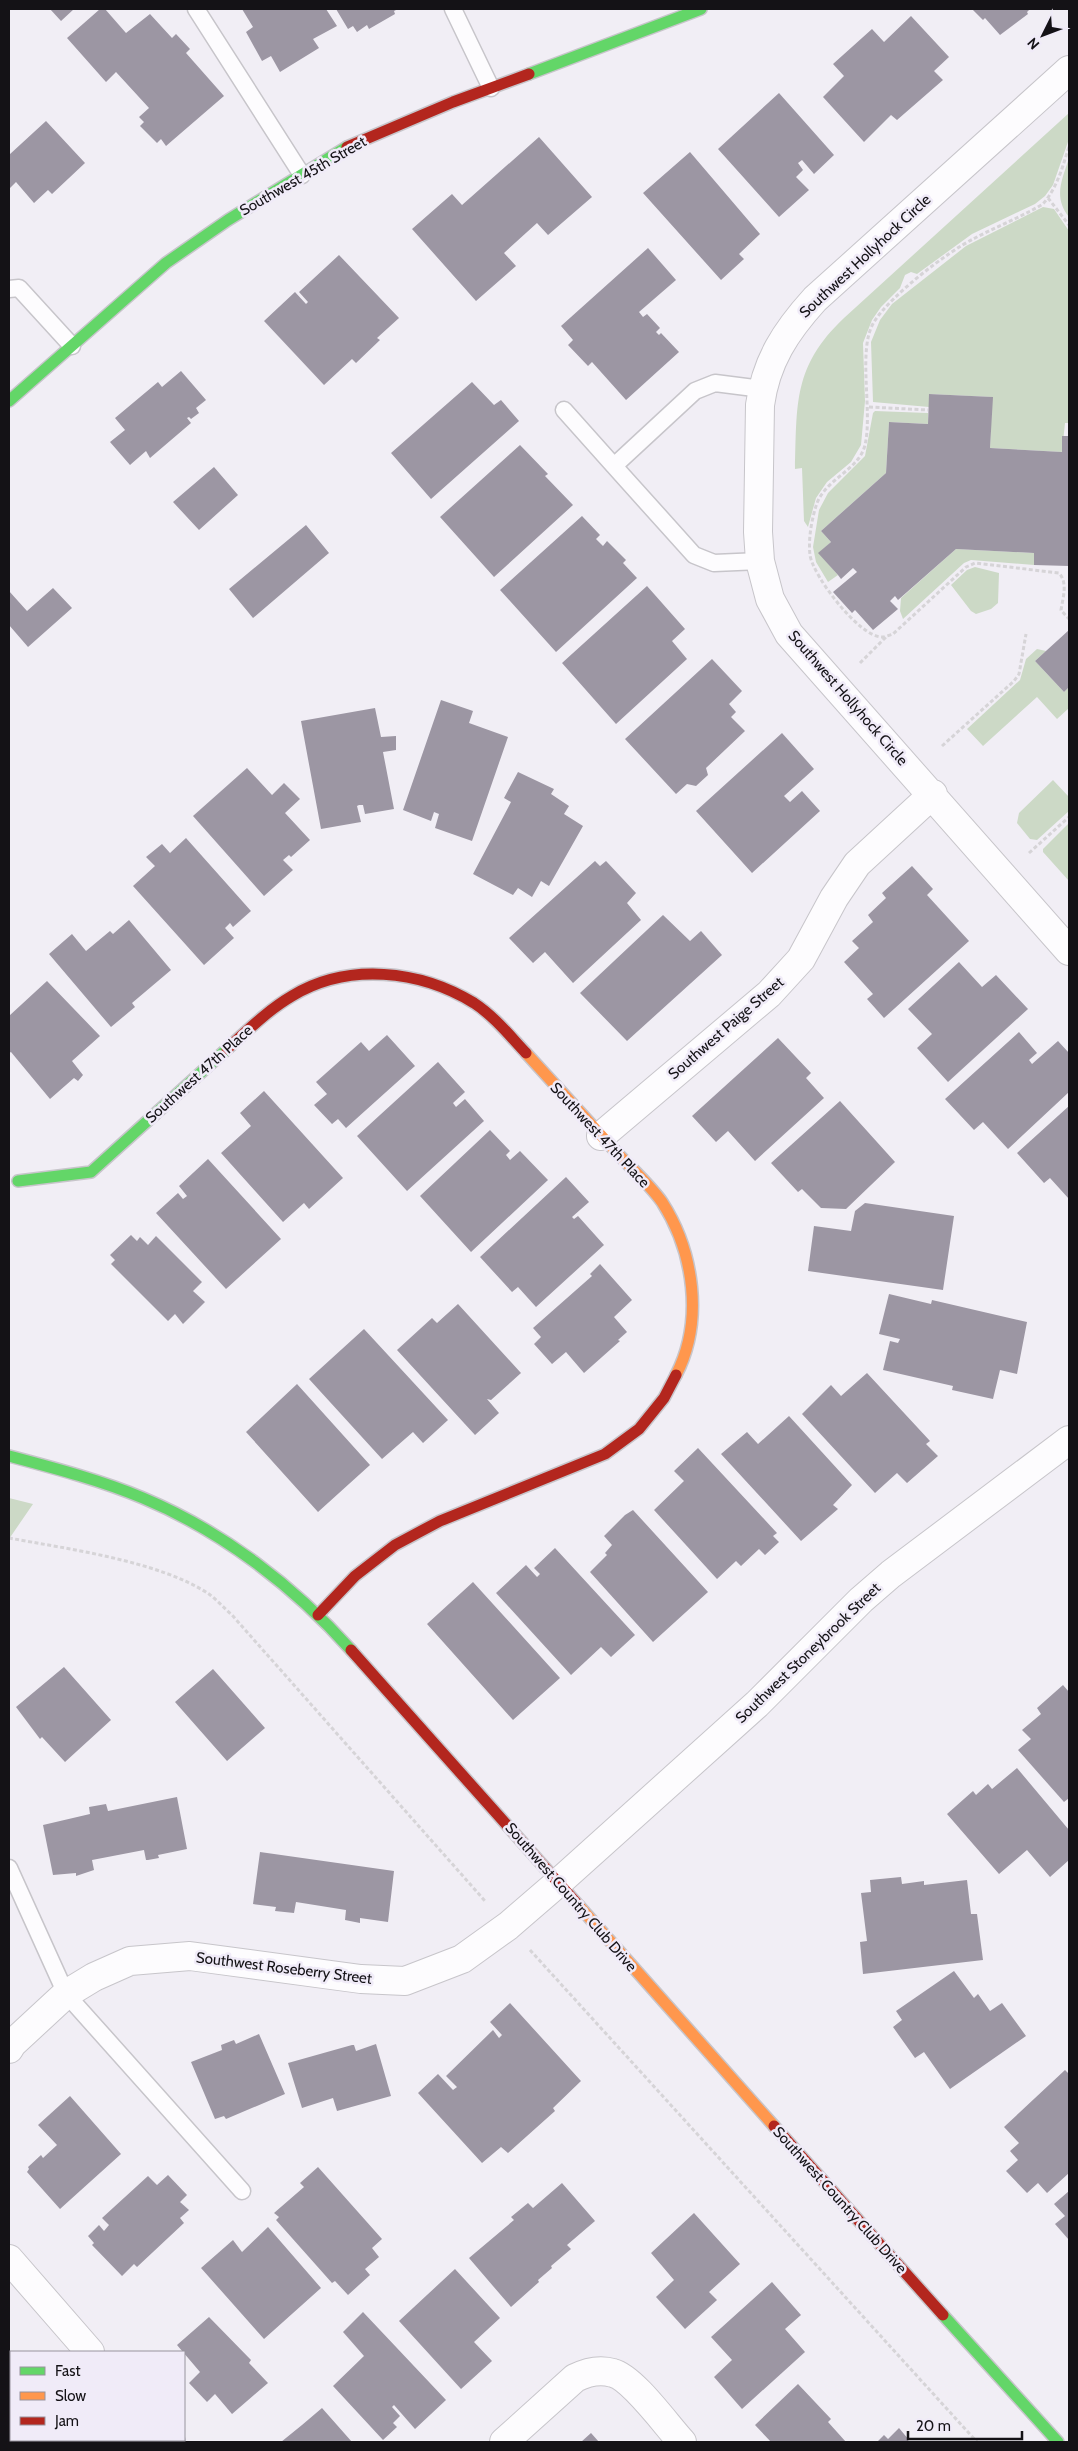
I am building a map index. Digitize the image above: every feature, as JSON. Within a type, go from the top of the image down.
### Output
[{"type":"street","name":"Southwest 45th Street","points":[[9,401],[166,263],[228,220],[347,147],[490,88],[701,9]]},
{"type":"street","name":"Southwest Hollyhock Circle","points":[[1069,70],[815,299],[791,327],[770,364],[762,389],[758,513],[760,561],[770,599],[789,634],[933,794],[1069,951]]},
{"type":"street","name":"Southwest Paige Street","points":[[601,1136],[769,994],[800,959],[834,898],[857,864],[933,794]]},
{"type":"street","name":"Southwest 47th Place","points":[[18,1181],[91,1172],[261,1018],[293,995],[329,980],[367,973],[406,976],[441,986],[476,1004],[503,1028],[660,1201],[681,1239],[691,1277],[692,1322],[682,1363],[664,1398],[639,1428],[605,1454],[440,1521],[395,1544],[355,1576],[318,1615]]},
{"type":"street","name":"Southwest Stoneybrook Street","points":[[559,1882],[757,1704],[869,1594],[1069,1440]]},
{"type":"street","name":"Southwest Country Club Drive","points":[[9,1456],[100,1482],[159,1504],[190,1520],[271,1572],[318,1615],[559,1882],[824,2183],[1058,2442]]},
{"type":"street","name":"Southwest Roseberry Street","points":[[9,2049],[12,2044],[66,1994],[94,1977],[130,1961],[190,1956],[361,1979],[405,1981],[462,1959],[508,1926],[559,1882]]},
{"type":"street","points":[[9,2259],[89,2351]]},
{"type":"street","points":[[504,2442],[575,2378],[590,2371],[613,2372],[627,2380],[682,2442]]},
{"type":"lane","points":[[196,9],[302,175]]},
{"type":"lane","points":[[453,9],[490,88]]},
{"type":"lane","points":[[9,289],[18,288],[72,346]]},
{"type":"lane","points":[[614,466],[695,391],[715,383],[762,389]]},
{"type":"lane","points":[[564,410],[694,555],[714,563],[760,561]]},
{"type":"lane","points":[[9,1868],[66,1994],[242,2191]]},
{"type":"path","points":[[1069,147],[1059,180],[1048,198],[1026,213],[964,244],[896,295],[873,323],[868,337],[869,407],[865,446],[861,456],[826,488],[818,502],[810,533],[810,554],[814,569],[850,618],[870,634],[882,637],[893,634],[966,567],[975,563],[1059,573],[1063,578],[1065,588],[1061,610],[1069,619]]},
{"type":"path","points":[[1048,198],[1069,225]]},
{"type":"path","points":[[869,407],[928,410]]},
{"type":"path","points":[[942,746],[1014,681],[1019,674],[1026,634]]},
{"type":"path","points":[[872,652],[887,636]]},
{"type":"path","points":[[1004,876],[1069,817]]},
{"type":"green space","points":[[1069,113],[1069,139],[1053,185],[1045,196],[1035,204],[972,234],[917,274],[911,272],[905,275],[900,288],[881,307],[872,320],[863,343],[865,401],[861,445],[851,462],[827,482],[816,498],[808,527],[804,521],[802,468],[795,469],[796,425],[801,387],[815,353],[827,336],[844,318]]},
{"type":"green space","points":[[1069,158],[1069,217],[1061,202],[1060,188]]},
{"type":"green space","points":[[1043,207],[1054,209],[1069,231],[1069,423],[1065,423],[1062,452],[990,448],[992,397],[929,394],[929,407],[873,402],[871,342],[880,320],[892,304],[966,246]]},
{"type":"green space","points":[[875,411],[928,413],[928,424],[889,422],[886,473],[821,531],[831,542],[819,553],[838,575],[828,582],[816,562],[813,547],[819,510],[828,493],[865,456],[873,413]]},
{"type":"green space","points":[[956,549],[1034,553],[1034,565],[971,560],[964,563],[903,619],[900,611],[901,598]]},
{"type":"green space","points":[[975,567],[999,573],[998,603],[991,609],[976,614],[971,611],[951,585],[967,570]]},
{"type":"green space","points":[[1037,649],[1046,651],[1035,661],[1064,692],[1069,687],[1069,708],[1057,719],[1037,697],[983,746],[967,729],[1020,680],[1026,659]]},
{"type":"green space","points":[[1053,780],[1069,797],[1069,811],[1037,840],[1030,839],[1017,823],[1019,813]]},
{"type":"green space","points":[[1069,823],[1069,881],[1043,852],[1043,849]]},
{"type":"green space","points":[[9,1498],[33,1504],[9,1539]]},
{"type":"building","points":[[50,9],[74,9],[61,21]]},
{"type":"building","points":[[100,9],[105,9],[126,33],[150,14],[172,38],[176,34],[190,49],[186,53],[224,96],[166,146],[161,139],[157,143],[140,126],[144,122],[139,117],[149,108],[116,72],[106,82],[67,38]]},
{"type":"building","points":[[242,9],[326,9],[337,26],[313,39],[319,48],[280,72],[271,56],[262,61],[246,32],[253,27]]},
{"type":"building","points":[[336,9],[398,9],[394,11],[395,14],[369,29],[367,25],[357,32],[353,26],[348,29]]},
{"type":"building","points":[[972,9],[1030,9],[1027,12],[1028,14],[1000,35],[985,18],[983,20]]},
{"type":"building","points":[[911,16],[949,57],[934,71],[943,80],[897,120],[891,115],[864,142],[823,97],[844,76],[833,64],[872,29],[884,42]]},
{"type":"building","points":[[779,93],[834,155],[814,174],[802,160],[798,163],[803,170],[796,177],[809,190],[779,217],[718,149]]},
{"type":"building","points":[[46,121],[85,163],[52,194],[48,190],[34,203],[16,182],[9,189],[9,155]]},
{"type":"building","points":[[539,137],[592,197],[548,235],[537,223],[504,253],[516,266],[476,301],[412,229],[452,194],[462,205]]},
{"type":"building","points":[[690,152],[760,234],[739,254],[744,259],[721,280],[643,193]]},
{"type":"building","points":[[648,248],[676,280],[639,312],[643,317],[647,314],[660,328],[656,332],[659,335],[661,333],[679,352],[626,400],[592,362],[588,366],[568,345],[573,340],[561,326]]},
{"type":"building","points":[[339,255],[399,318],[377,338],[380,340],[356,363],[352,359],[324,385],[264,321],[295,292],[306,304],[308,302],[299,292]]},
{"type":"building","points":[[181,371],[206,400],[196,408],[199,413],[191,419],[187,418],[191,423],[150,458],[146,451],[130,465],[110,442],[125,430],[115,418],[158,382],[162,387]]},
{"type":"building","points":[[472,382],[494,405],[501,400],[519,421],[431,499],[391,453]]},
{"type":"building","points":[[929,394],[993,397],[990,448],[1062,452],[1062,436],[1069,436],[1069,566],[1034,565],[1034,553],[956,549],[898,600],[895,596],[890,601],[898,609],[873,630],[855,610],[852,613],[833,592],[857,572],[853,568],[841,579],[818,553],[831,542],[821,531],[886,473],[889,422],[928,424]]},
{"type":"building","points":[[520,445],[548,474],[545,476],[573,505],[494,577],[440,517]]},
{"type":"building","points":[[214,467],[238,495],[199,530],[173,502]]},
{"type":"building","points":[[582,516],[600,535],[596,539],[603,546],[607,541],[626,560],[623,563],[637,578],[556,652],[500,590]]},
{"type":"building","points":[[306,525],[329,553],[253,618],[229,589]]},
{"type":"building","points":[[647,586],[685,629],[672,641],[687,659],[616,724],[562,663]]},
{"type":"building","points":[[53,588],[72,608],[28,647],[9,625],[9,591],[27,611]]},
{"type":"building","points":[[1069,630],[1069,687],[1064,692],[1035,661]]},
{"type":"building","points":[[712,659],[742,691],[729,704],[736,712],[731,717],[745,731],[706,768],[708,775],[696,786],[687,784],[676,794],[625,739]]},
{"type":"building","points":[[441,700],[473,711],[469,723],[508,737],[472,841],[435,828],[439,814],[434,812],[431,821],[403,810]]},
{"type":"building","points":[[375,708],[381,737],[396,736],[396,750],[383,752],[394,809],[365,814],[363,805],[359,805],[357,806],[361,822],[321,829],[301,721]]},
{"type":"building","points":[[782,733],[814,769],[784,796],[790,802],[802,791],[820,811],[752,873],[696,811]]},
{"type":"building","points":[[247,768],[272,795],[284,783],[300,799],[285,813],[310,840],[291,857],[289,855],[283,860],[293,870],[264,896],[193,816]]},
{"type":"building","points":[[518,772],[554,789],[551,794],[569,806],[564,814],[583,826],[549,886],[541,881],[532,897],[518,888],[513,895],[473,874],[511,802],[504,798]]},
{"type":"building","points":[[186,838],[251,911],[233,927],[230,923],[225,928],[234,938],[204,965],[133,886],[155,866],[146,857],[162,844],[170,853]]},
{"type":"building","points":[[595,861],[600,866],[606,861],[636,893],[627,903],[641,920],[573,983],[545,952],[533,963],[509,938]]},
{"type":"building","points":[[912,866],[933,889],[927,895],[969,941],[884,1018],[867,999],[873,994],[844,962],[859,948],[852,941],[873,922],[868,915],[886,898],[882,893]]},
{"type":"building","points":[[663,915],[690,941],[701,931],[722,955],[627,1041],[580,993]]},
{"type":"building","points":[[129,920],[171,970],[132,1003],[135,1007],[111,1027],[49,954],[72,934],[86,951],[110,931],[113,934]]},
{"type":"building","points":[[959,962],[982,987],[996,975],[1028,1009],[948,1082],[917,1048],[932,1034],[908,1009]]},
{"type":"building","points":[[47,981],[100,1036],[72,1061],[83,1075],[78,1081],[74,1078],[50,1099],[11,1052],[9,1053],[9,1016]]},
{"type":"building","points":[[1019,1032],[1037,1053],[1029,1060],[1032,1064],[1058,1041],[1069,1053],[1069,1092],[1008,1149],[983,1122],[974,1130],[945,1099]]},
{"type":"building","points":[[387,1035],[415,1066],[346,1128],[338,1119],[332,1124],[314,1105],[327,1094],[316,1082],[361,1042],[369,1051]]},
{"type":"building","points":[[778,1038],[811,1073],[806,1078],[824,1098],[755,1161],[728,1131],[716,1142],[692,1116]]},
{"type":"building","points":[[438,1062],[465,1092],[453,1103],[456,1107],[465,1099],[484,1121],[407,1191],[357,1136]]},
{"type":"building","points":[[264,1091],[343,1178],[309,1209],[304,1203],[283,1222],[221,1153],[251,1126],[240,1113]]},
{"type":"building","points":[[840,1101],[895,1162],[846,1209],[821,1208],[802,1189],[798,1192],[771,1163]]},
{"type":"building","points":[[1069,1106],[1069,1199],[1050,1178],[1044,1183],[1017,1153]]},
{"type":"building","points":[[490,1130],[510,1151],[506,1155],[510,1160],[520,1151],[548,1180],[471,1252],[420,1196]]},
{"type":"building","points":[[208,1159],[281,1239],[226,1289],[156,1213],[178,1193],[183,1199],[187,1196],[179,1186]]},
{"type":"building","points":[[566,1177],[589,1202],[572,1217],[574,1219],[578,1216],[604,1245],[536,1307],[518,1287],[512,1292],[480,1257]]},
{"type":"building","points":[[865,1203],[954,1216],[943,1290],[808,1271],[814,1226],[851,1231],[855,1211]]},
{"type":"building","points":[[131,1235],[137,1241],[140,1237],[148,1245],[156,1236],[202,1282],[193,1291],[205,1302],[183,1324],[175,1314],[168,1321],[111,1264],[115,1260],[110,1255]]},
{"type":"building","points":[[600,1264],[632,1300],[614,1317],[627,1332],[618,1340],[620,1341],[584,1373],[566,1352],[552,1364],[534,1344],[541,1337],[533,1328],[592,1276],[590,1274]]},
{"type":"building","points":[[889,1294],[931,1304],[932,1300],[1027,1322],[1017,1374],[1000,1370],[993,1399],[952,1390],[953,1386],[883,1370],[890,1341],[898,1343],[900,1339],[879,1334]]},
{"type":"building","points":[[458,1304],[521,1373],[491,1400],[487,1399],[499,1413],[475,1435],[397,1350],[432,1318],[437,1323]]},
{"type":"building","points":[[364,1329],[448,1420],[423,1443],[413,1432],[382,1459],[309,1379]]},
{"type":"building","points":[[867,1373],[930,1441],[926,1444],[938,1456],[907,1483],[897,1473],[875,1493],[802,1414],[831,1385],[841,1396]]},
{"type":"building","points":[[297,1384],[370,1465],[318,1512],[246,1432]]},
{"type":"building","points":[[789,1416],[852,1485],[833,1505],[838,1509],[801,1541],[721,1454],[747,1432],[758,1444]]},
{"type":"building","points":[[698,1448],[777,1533],[773,1536],[779,1542],[765,1555],[759,1549],[741,1566],[736,1561],[717,1579],[654,1510],[684,1481],[674,1471]]},
{"type":"building","points":[[633,1510],[708,1592],[653,1642],[590,1572],[607,1555],[605,1553],[612,1545],[604,1536],[625,1515]]},
{"type":"building","points":[[555,1548],[635,1635],[611,1657],[601,1647],[571,1675],[496,1593],[526,1565],[537,1577],[540,1574],[534,1568]]},
{"type":"building","points":[[473,1582],[560,1678],[513,1720],[427,1624]]},
{"type":"building","points":[[64,1667],[111,1720],[65,1762],[42,1737],[40,1739],[16,1707]]},
{"type":"building","points":[[213,1669],[265,1728],[227,1761],[175,1702]]},
{"type":"building","points":[[1063,1685],[1069,1692],[1069,1798],[1064,1802],[1018,1750],[1031,1739],[1022,1730],[1041,1714],[1037,1708]]},
{"type":"building","points":[[1017,1768],[1069,1830],[1069,1860],[1050,1877],[1027,1850],[999,1874],[947,1814],[973,1791],[976,1795],[988,1784],[992,1789]]},
{"type":"building","points":[[177,1797],[187,1849],[158,1855],[159,1858],[148,1860],[146,1860],[144,1850],[92,1860],[94,1870],[76,1876],[76,1873],[53,1875],[43,1825],[90,1814],[89,1807],[106,1804],[108,1811]]},
{"type":"building","points":[[260,1852],[394,1871],[388,1922],[360,1918],[360,1923],[345,1920],[346,1910],[296,1902],[294,1913],[275,1911],[276,1907],[253,1904]]},
{"type":"building","points":[[901,1877],[902,1884],[924,1881],[924,1885],[967,1880],[971,1914],[977,1914],[983,1960],[863,1974],[860,1942],[867,1941],[861,1893],[871,1892],[870,1880]]},
{"type":"building","points":[[954,1971],[974,1998],[978,1994],[990,2011],[1002,2003],[1026,2036],[950,2089],[924,2052],[915,2058],[893,2027],[902,2020],[896,2011]]},
{"type":"building","points":[[510,2003],[581,2081],[553,2108],[555,2111],[508,2153],[501,2147],[482,2163],[418,2093],[438,2074],[453,2090],[457,2087],[446,2076],[493,2030],[499,2038],[502,2035],[490,2022]]},
{"type":"building","points":[[259,2034],[285,2094],[226,2119],[224,2116],[215,2119],[191,2062],[222,2050],[221,2045],[234,2040],[236,2044]]},
{"type":"building","points":[[376,2044],[391,2096],[337,2111],[333,2098],[302,2108],[288,2063],[352,2045],[354,2045],[356,2051]]},
{"type":"building","points":[[1065,2070],[1069,2074],[1069,2173],[1047,2193],[1038,2183],[1027,2193],[1006,2171],[1018,2160],[1010,2151],[1019,2143],[1004,2127]]},
{"type":"building","points":[[70,2096],[121,2154],[60,2209],[27,2172],[28,2167],[41,2155],[43,2158],[57,2145],[38,2125]]},
{"type":"building","points":[[318,2167],[382,2239],[372,2248],[379,2257],[365,2269],[370,2275],[348,2295],[335,2281],[332,2283],[276,2220],[279,2217],[274,2213],[304,2187],[300,2183]]},
{"type":"building","points":[[168,2175],[187,2195],[180,2202],[189,2210],[180,2218],[184,2223],[137,2267],[134,2264],[122,2276],[92,2245],[94,2243],[88,2236],[99,2225],[104,2231],[109,2225],[102,2218],[148,2176],[157,2185]]},
{"type":"building","points":[[562,2183],[595,2221],[567,2245],[571,2249],[551,2266],[552,2268],[538,2280],[539,2282],[511,2307],[469,2258],[514,2220],[511,2217],[528,2203],[533,2208]]},
{"type":"building","points":[[1069,2191],[1069,2240],[1055,2224],[1065,2216],[1054,2204]]},
{"type":"building","points":[[694,2213],[740,2264],[709,2292],[717,2300],[685,2329],[656,2297],[674,2280],[651,2253]]},
{"type":"building","points":[[268,2227],[321,2288],[264,2339],[201,2268],[233,2240],[242,2252]]},
{"type":"building","points":[[455,2269],[500,2318],[474,2342],[492,2361],[461,2389],[399,2321]]},
{"type":"building","points":[[772,2282],[801,2315],[785,2329],[805,2352],[742,2409],[714,2377],[732,2360],[711,2337]]},
{"type":"building","points":[[363,2312],[446,2400],[415,2429],[394,2405],[392,2407],[400,2416],[393,2423],[397,2427],[383,2440],[333,2386],[364,2356],[343,2332]]},
{"type":"building","points":[[209,2317],[251,2360],[249,2363],[268,2383],[232,2414],[215,2394],[207,2402],[189,2383],[200,2372],[185,2354],[185,2351],[182,2351],[177,2345]]},
{"type":"building","points":[[798,2384],[831,2419],[828,2422],[846,2442],[771,2442],[755,2425]]},
{"type":"building","points":[[322,2408],[352,2442],[281,2442],[302,2425]]},
{"type":"building","points":[[899,2428],[909,2440],[906,2442],[877,2442],[884,2435],[888,2439]]},
{"type":"building","points":[[591,2433],[599,2442],[581,2442]]},
{"type":"building","points":[[9,2434],[10,2441],[85,2442],[9,2442]]},
{"type":"traffic: fast","points":[[529,74],[701,9]]},
{"type":"traffic: fast","points":[[9,401],[166,263],[228,220],[347,147]]},
{"type":"traffic: fast","points":[[18,1181],[91,1172],[227,1049]]},
{"type":"traffic: fast","points":[[9,1456],[77,1475],[127,1492],[172,1511],[201,1527],[255,1562],[281,1582],[329,1626],[351,1650]]},
{"type":"traffic: fast","points":[[943,2315],[1058,2442]]},
{"type":"traffic: slow","points":[[526,1053],[652,1189],[673,1222],[682,1243],[692,1287],[690,1332],[685,1354],[676,1375]]},
{"type":"traffic: slow","points":[[579,1906],[774,2126]]},
{"type":"traffic: jam","points":[[347,147],[453,102],[529,74]]},
{"type":"traffic: jam","points":[[227,1049],[275,1008],[292,996],[314,985],[336,978],[384,974],[431,983],[474,1003],[495,1020],[526,1053]]},
{"type":"traffic: jam","points":[[318,1615],[355,1576],[395,1545],[440,1521],[605,1454],[639,1429],[664,1398],[676,1375]]},
{"type":"traffic: jam","points":[[351,1650],[579,1906]]},
{"type":"traffic: jam","points":[[774,2126],[943,2315]]}]
